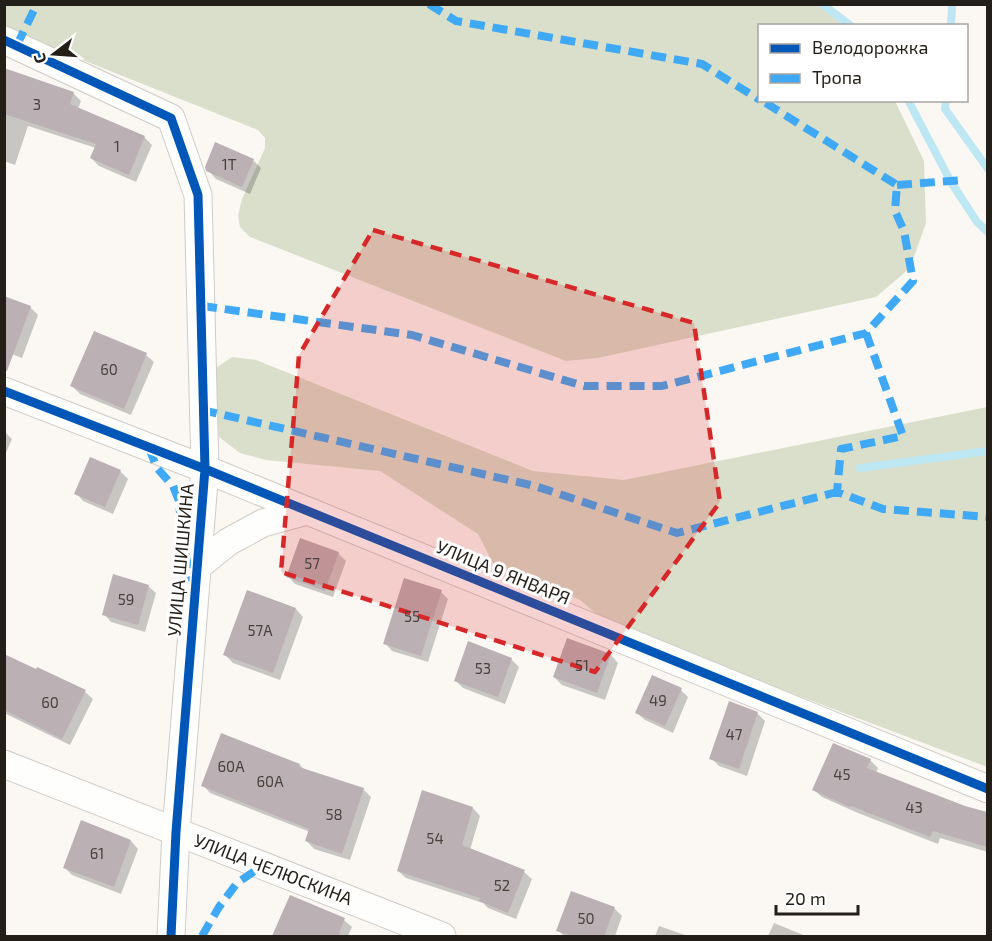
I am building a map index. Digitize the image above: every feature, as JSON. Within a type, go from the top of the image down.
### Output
[{"type":"street","name":"УЛИЦА ШИШКИНА","points":[[4,40],[171,118],[198,195],[205,469],[176,832],[171,936]]},
{"type":"street","name":"УЛИЦА 9 ЯНВАРЯ","points":[[4,391],[205,469],[987,789]]},
{"type":"street","points":[[197,567],[228,542],[263,523],[306,511]]},
{"type":"street","name":"УЛИЦА ЧЕЛЮСКИНА","points":[[4,764],[442,936]]},
{"type":"highlighted area","points":[[373,230],[694,323],[720,502],[595,672],[281,572],[299,355]]},
{"type":"green space","points":[[4,5],[828,5],[844,24],[758,24],[758,102],[895,102],[924,161],[926,223],[910,268],[876,297],[598,358],[566,361],[250,237],[240,227],[238,216],[242,199],[265,148],[265,138],[258,130],[5,29]]},
{"type":"green space","points":[[232,357],[256,360],[533,471],[624,480],[987,407],[987,767],[638,635],[601,618],[580,600],[493,563],[478,534],[380,471],[266,460],[240,453],[219,437],[213,370]]},
{"type":"building","points":[[4,68],[74,92],[70,104],[145,136],[129,175],[90,158],[96,144],[4,114]]},
{"type":"building","points":[[215,142],[254,159],[242,187],[206,171],[205,167]]},
{"type":"building","points":[[4,296],[31,306],[7,371],[4,371]]},
{"type":"building","points":[[94,331],[147,353],[124,409],[70,386]]},
{"type":"building","points":[[90,457],[121,470],[105,507],[74,494]]},
{"type":"building","points":[[300,538],[339,552],[325,591],[286,577]]},
{"type":"building","points":[[113,574],[149,585],[138,625],[102,615]]},
{"type":"building","points":[[404,578],[442,590],[421,656],[383,644]]},
{"type":"building","points":[[247,590],[296,608],[273,673],[223,655]]},
{"type":"building","points":[[567,638],[611,654],[597,693],[553,677]]},
{"type":"building","points":[[468,641],[512,658],[498,697],[454,681]]},
{"type":"building","points":[[4,654],[86,690],[62,739],[4,710]]},
{"type":"building","points":[[652,675],[682,688],[665,726],[635,713]]},
{"type":"building","points":[[729,701],[758,712],[739,769],[709,759]]},
{"type":"building","points":[[221,733],[300,764],[299,767],[364,788],[342,854],[305,841],[309,829],[201,786]]},
{"type":"building","points":[[833,743],[871,759],[867,768],[965,806],[987,812],[987,847],[933,831],[930,837],[812,790]]},
{"type":"building","points":[[422,790],[473,807],[462,845],[525,870],[508,913],[479,901],[480,898],[397,871]]},
{"type":"building","points":[[81,820],[131,840],[114,887],[63,868]]},
{"type":"building","points":[[571,891],[615,907],[604,936],[573,936],[556,931]]},
{"type":"building","points":[[290,895],[345,918],[338,936],[272,936]]},
{"type":"waterway","points":[[822,4],[848,24]]},
{"type":"waterway","points":[[951,24],[952,4]]},
{"type":"waterway","points":[[909,102],[951,182],[977,222],[988,232]]},
{"type":"waterway","points":[[946,102],[945,109],[988,169]]},
{"type":"waterway","points":[[860,468],[988,451]]},
{"type":"marked path","points":[[17,45],[37,4]]},
{"type":"marked path","points":[[429,4],[456,21],[702,64],[758,99]]},
{"type":"marked path","points":[[202,306],[412,335],[584,386],[662,386],[866,333],[913,281],[904,231],[895,211],[897,185],[764,102]]},
{"type":"marked path","points":[[897,185],[963,180]]},
{"type":"marked path","points":[[866,333],[903,436],[841,449],[837,492],[883,509],[988,517]]},
{"type":"marked path","points":[[202,410],[535,486],[677,533],[837,492]]},
{"type":"marked path","points":[[149,448],[157,468],[173,486],[179,501],[182,537],[191,581]]},
{"type":"marked path","points":[[202,936],[237,883],[262,866]]},
{"type":"cycle path","points":[[4,40],[171,118],[198,195],[205,469],[176,832],[171,936]]},
{"type":"cycle path","points":[[4,391],[205,469],[988,789]]}]
